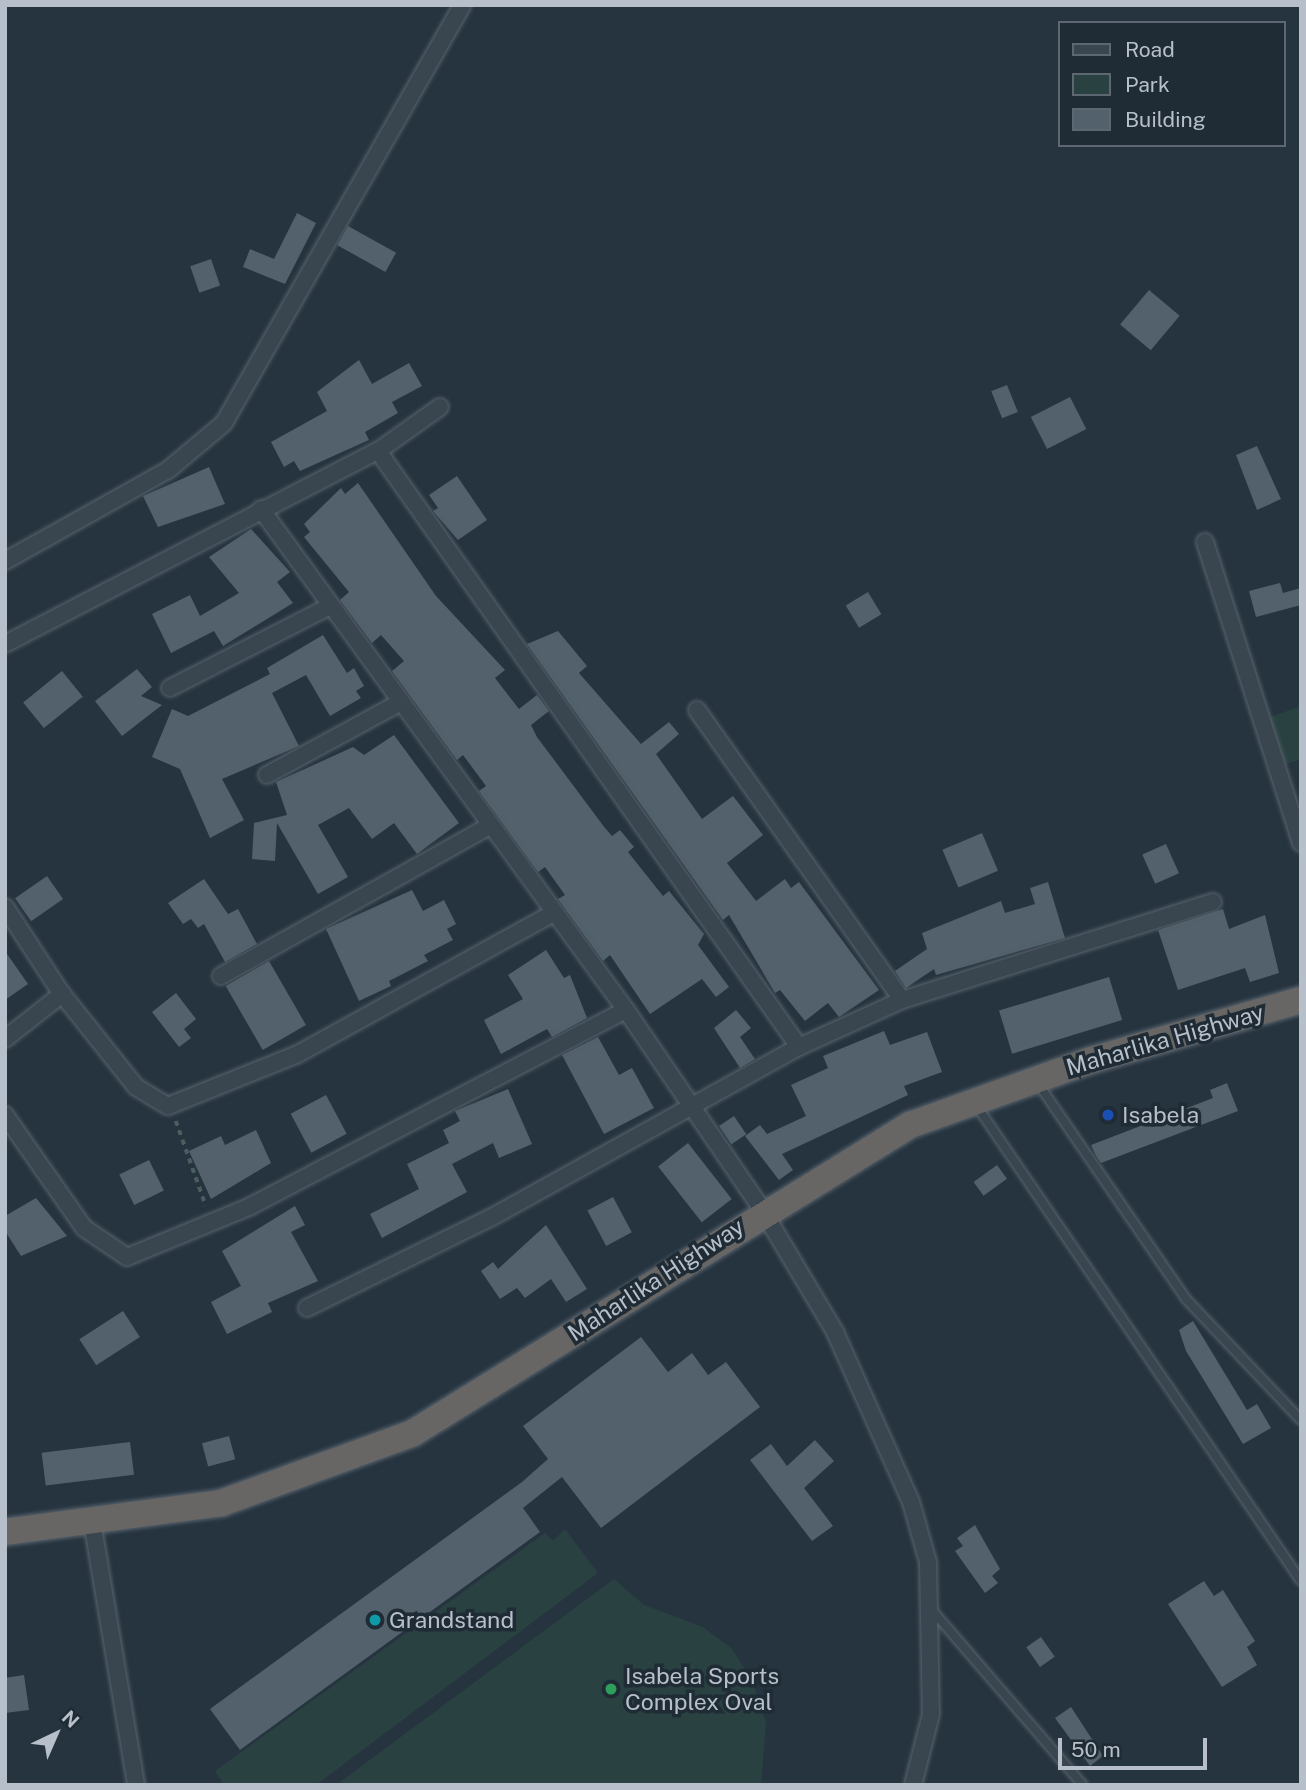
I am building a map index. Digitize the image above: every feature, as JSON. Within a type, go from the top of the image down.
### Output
[{"type":"highway","name":"Maharlika Highway","points":[[5,1532],[221,1503],[413,1433],[764,1211],[910,1125],[1035,1079],[1301,1000]]},
{"type":"street","points":[[5,561],[168,470],[224,423],[462,5]]},
{"type":"street","points":[[5,644],[261,509],[378,451],[440,407]]},
{"type":"street","points":[[378,451],[799,1047]]},
{"type":"street","points":[[261,509],[399,704],[552,914],[626,1010],[764,1211],[835,1332],[911,1502],[928,1562],[931,1714],[913,1785]]},
{"type":"street","points":[[1205,542],[1301,844]]},
{"type":"street","points":[[170,688],[330,606]]},
{"type":"street","points":[[267,775],[399,704]]},
{"type":"street","points":[[697,710],[902,1000]]},
{"type":"street","points":[[221,976],[489,826]]},
{"type":"street","points":[[307,1308],[693,1107],[799,1047],[902,1000],[1213,902]]},
{"type":"street","points":[[5,907],[62,994],[136,1087],[168,1105],[347,1029],[552,914]]},
{"type":"street","points":[[5,1039],[62,994]]},
{"type":"street","points":[[5,1115],[84,1228],[115,1252],[127,1257],[212,1224],[626,1010]]},
{"type":"street","points":[[92,1521],[136,1785]]},
{"type":"lane","points":[[1035,1079],[1186,1299],[1301,1420]]},
{"type":"lane","points":[[972,1100],[1301,1581]]},
{"type":"lane","points":[[930,1608],[1083,1785]]},
{"type":"path","points":[[168,1105],[212,1224]]},
{"type":"green space","points":[[1301,706],[1301,759],[1286,764],[1268,718]]},
{"type":"green space","points":[[565,1529],[598,1573],[316,1785],[224,1785],[215,1771],[545,1533],[553,1541]]},
{"type":"green space","name":"Isabela Sports Complex Oval","points":[[614,1579],[644,1605],[703,1627],[732,1649],[752,1680],[766,1723],[761,1785],[336,1785]]},
{"type":"building","points":[[297,213],[316,223],[285,284],[243,267],[250,249],[274,259]]},
{"type":"building","points":[[348,226],[396,253],[385,272],[337,245]]},
{"type":"building","points":[[211,259],[220,285],[199,293],[190,266]]},
{"type":"building","points":[[1149,290],[1180,316],[1151,350],[1120,324]]},
{"type":"building","points":[[359,360],[372,384],[409,363],[422,386],[392,402],[398,413],[365,432],[369,440],[300,471],[294,461],[284,467],[271,442],[327,411],[317,392]]},
{"type":"building","points":[[1007,385],[1018,412],[1002,418],[991,391]]},
{"type":"building","points":[[1070,397],[1086,429],[1047,449],[1031,417]]},
{"type":"building","points":[[1257,446],[1281,499],[1257,510],[1236,455]]},
{"type":"building","points":[[209,467],[225,504],[158,527],[143,496]]},
{"type":"building","points":[[457,476],[487,520],[458,540],[433,511],[438,508],[429,495]]},
{"type":"building","points":[[358,483],[436,596],[505,670],[495,678],[519,709],[537,695],[549,711],[531,725],[537,737],[605,828],[612,836],[620,830],[634,847],[628,852],[663,896],[669,891],[704,934],[698,945],[729,987],[716,997],[702,979],[650,1014],[610,955],[603,961],[558,899],[565,895],[545,867],[538,872],[479,791],[486,786],[463,755],[457,760],[392,671],[404,661],[381,635],[372,643],[340,600],[349,592],[304,537],[310,532],[304,524],[341,488],[345,494]]},
{"type":"building","points":[[251,529],[290,572],[277,582],[293,603],[223,646],[214,631],[171,653],[152,614],[190,595],[200,616],[239,593],[209,557]]},
{"type":"building","points":[[1280,583],[1283,593],[1301,588],[1301,605],[1256,617],[1249,591]]},
{"type":"building","points":[[868,592],[881,614],[859,628],[846,605]]},
{"type":"building","points":[[558,631],[587,666],[579,673],[641,744],[669,722],[679,734],[656,754],[702,819],[733,796],[763,835],[727,863],[756,901],[785,879],[791,888],[799,882],[879,990],[839,1017],[828,1003],[805,1021],[780,990],[775,993],[729,915],[723,920],[527,644]]},
{"type":"building","points":[[323,635],[347,673],[354,668],[364,686],[356,691],[361,698],[330,716],[306,675],[272,693],[299,746],[222,779],[244,820],[210,838],[180,769],[152,757],[172,709],[188,716],[270,674],[267,668]]},
{"type":"building","points":[[137,669],[152,687],[141,696],[162,705],[122,736],[95,701]]},
{"type":"building","points":[[62,671],[83,697],[44,728],[23,702]]},
{"type":"building","points":[[394,735],[459,823],[417,854],[394,823],[372,839],[349,808],[318,825],[348,877],[318,894],[277,823],[275,861],[252,859],[254,823],[287,815],[276,782],[353,747],[364,755]]},
{"type":"building","points":[[982,833],[998,871],[958,888],[942,850]]},
{"type":"building","points":[[1166,844],[1179,873],[1155,884],[1142,855]]},
{"type":"building","points":[[47,876],[63,899],[31,921],[15,898]]},
{"type":"building","points":[[204,879],[228,914],[238,909],[257,944],[225,962],[204,924],[198,928],[191,919],[183,924],[168,903]]},
{"type":"building","points":[[1048,882],[1065,938],[936,975],[934,969],[906,988],[895,971],[927,949],[922,933],[1001,901],[1005,913],[1035,904],[1030,888]]},
{"type":"building","points":[[412,890],[423,911],[444,900],[456,924],[447,929],[453,940],[424,955],[428,961],[389,981],[391,986],[359,1001],[326,929]]},
{"type":"building","points":[[1223,909],[1229,929],[1265,915],[1279,973],[1250,982],[1245,968],[1178,990],[1158,930]]},
{"type":"building","points":[[546,950],[564,978],[570,975],[587,1018],[552,1037],[547,1029],[501,1054],[484,1020],[523,999],[508,975]]},
{"type":"building","points":[[5,951],[28,984],[5,1000]]},
{"type":"building","points":[[269,961],[306,1025],[263,1050],[226,986]]},
{"type":"building","points":[[1109,977],[1122,1020],[1012,1054],[999,1011]]},
{"type":"building","points":[[176,993],[196,1019],[184,1029],[191,1038],[179,1047],[152,1012]]},
{"type":"building","points":[[736,1010],[751,1028],[740,1037],[755,1059],[740,1068],[714,1028]]},
{"type":"building","points":[[884,1031],[890,1045],[927,1032],[942,1072],[904,1086],[908,1095],[782,1154],[793,1170],[779,1180],[745,1136],[760,1125],[767,1134],[806,1116],[791,1085],[828,1068],[823,1056]]},
{"type":"building","points":[[598,1037],[619,1075],[632,1068],[654,1108],[604,1134],[562,1055]]},
{"type":"building","points":[[1227,1083],[1238,1111],[1101,1163],[1096,1156],[1091,1145],[1213,1098],[1210,1090]]},
{"type":"building","points":[[508,1089],[532,1144],[499,1158],[493,1143],[452,1164],[467,1192],[382,1238],[370,1214],[419,1189],[407,1164],[449,1143],[443,1130],[460,1121],[455,1111]]},
{"type":"building","points":[[326,1095],[347,1134],[311,1153],[291,1114]]},
{"type":"building","points":[[734,1116],[746,1134],[731,1144],[719,1126]]},
{"type":"building","points":[[256,1130],[271,1163],[211,1199],[189,1151],[221,1136],[225,1145]]},
{"type":"building","points":[[688,1143],[732,1199],[702,1222],[658,1166]]},
{"type":"building","points":[[149,1160],[164,1191],[134,1205],[119,1174]]},
{"type":"building","points":[[997,1165],[1007,1179],[984,1196],[974,1182]]},
{"type":"building","points":[[613,1197],[632,1232],[606,1246],[587,1211]]},
{"type":"building","points":[[36,1198],[67,1236],[21,1256],[5,1231],[5,1216]]},
{"type":"building","points":[[295,1206],[305,1225],[291,1232],[318,1281],[268,1303],[272,1312],[227,1334],[211,1302],[241,1286],[222,1251]]},
{"type":"building","points":[[546,1225],[587,1289],[566,1302],[551,1279],[525,1298],[517,1288],[500,1299],[481,1271],[493,1262],[498,1269]]},
{"type":"building","points":[[123,1311],[140,1337],[96,1365],[79,1339]]},
{"type":"building","points":[[1193,1321],[1247,1410],[1257,1404],[1271,1428],[1243,1444],[1186,1351],[1179,1330]]},
{"type":"building","points":[[641,1337],[668,1372],[692,1353],[708,1375],[726,1362],[760,1407],[601,1528],[562,1477],[523,1508],[540,1532],[240,1750],[210,1709],[522,1482],[548,1459],[523,1426]]},
{"type":"building","points":[[229,1436],[235,1459],[208,1466],[202,1443]]},
{"type":"building","points":[[815,1440],[834,1461],[804,1488],[833,1526],[812,1541],[750,1460],[771,1444],[787,1466]]},
{"type":"building","points":[[130,1442],[134,1475],[46,1486],[42,1453]]},
{"type":"building","points":[[975,1525],[1000,1569],[992,1576],[998,1583],[985,1593],[955,1551],[963,1546],[957,1538]]},
{"type":"building","points":[[1204,1581],[1214,1596],[1223,1590],[1255,1641],[1247,1647],[1257,1665],[1222,1687],[1168,1604]]},
{"type":"building","points":[[1041,1637],[1055,1657],[1040,1667],[1026,1647]]},
{"type":"building","points":[[24,1675],[29,1710],[5,1713],[5,1678]]},
{"type":"building","points":[[1071,1707],[1103,1756],[1090,1766],[1055,1718]]},
{"type":"place","name":"Isabela","points":[[1108,1115]]},
{"type":"place","name":"Grandstand","points":[[375,1620]]},
{"type":"place","name":"Isabela Sports Complex Oval","points":[[611,1689]]}]
